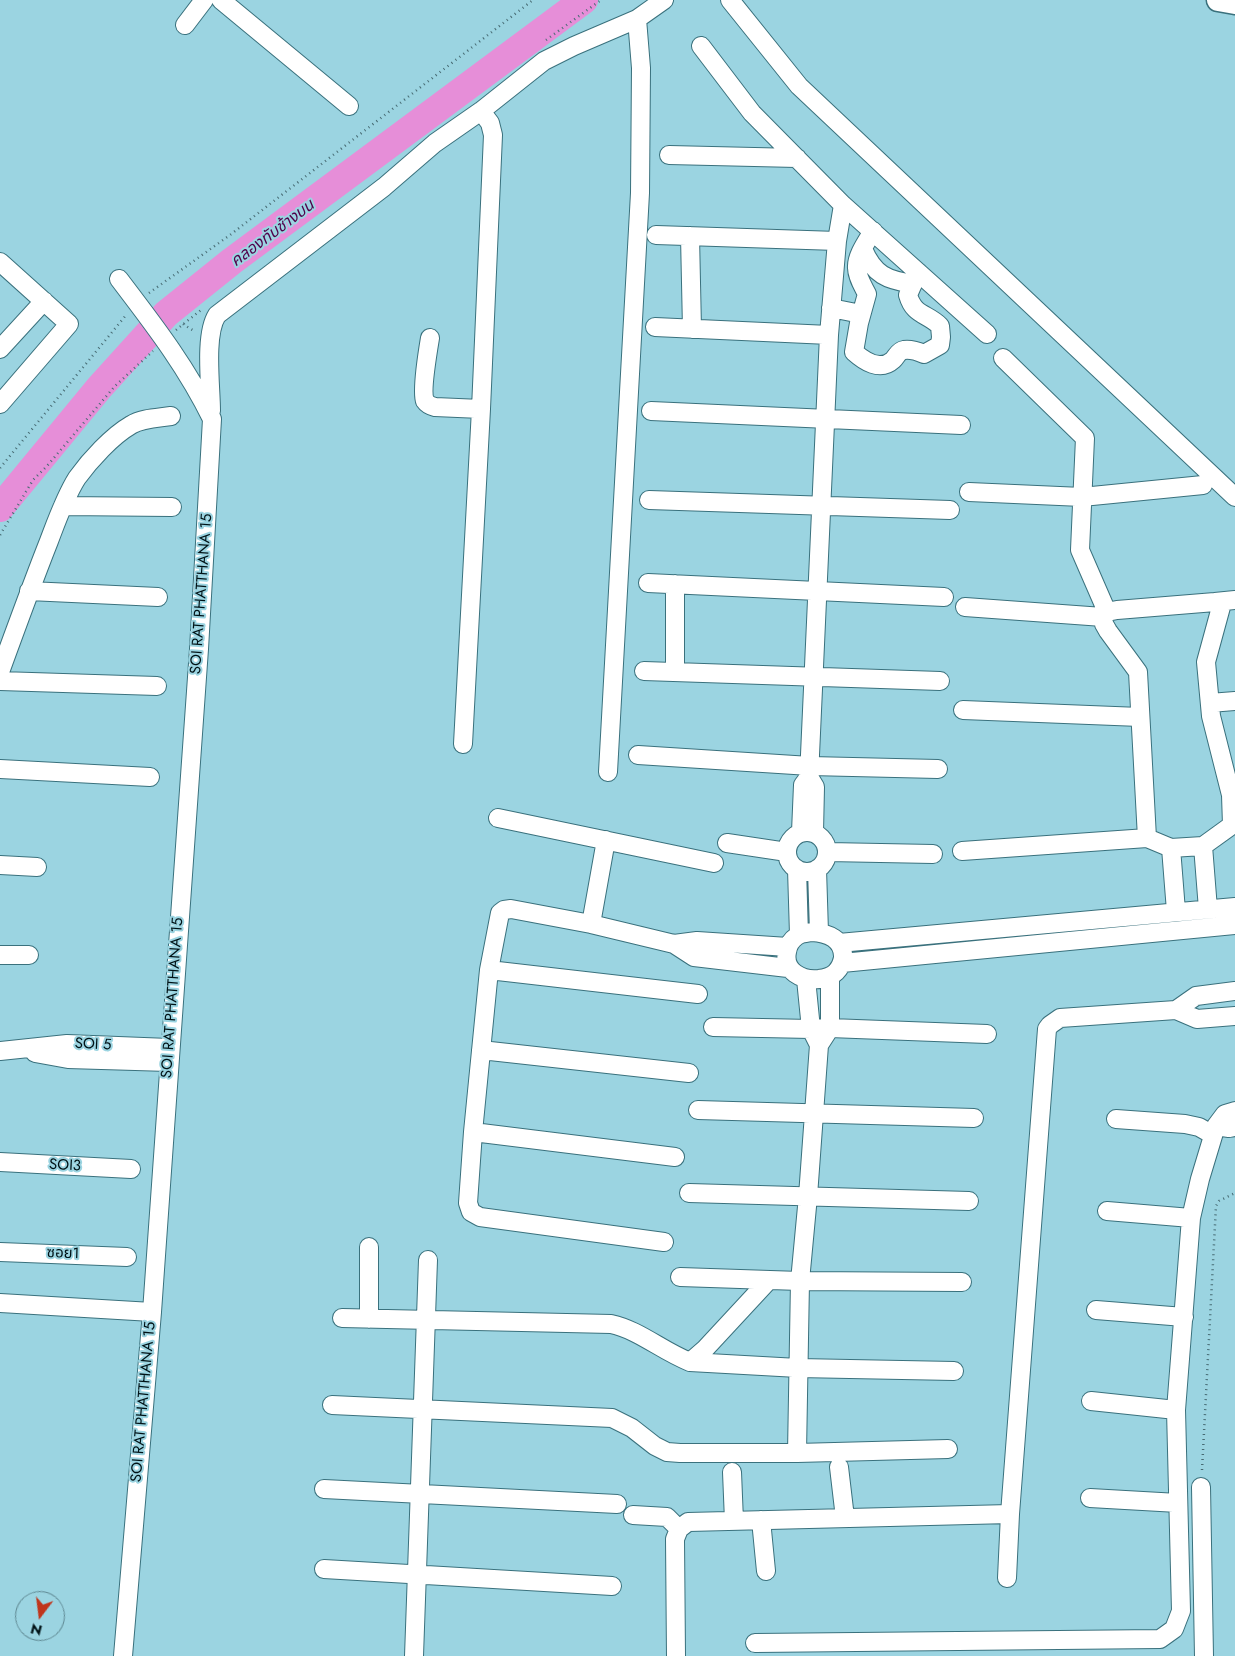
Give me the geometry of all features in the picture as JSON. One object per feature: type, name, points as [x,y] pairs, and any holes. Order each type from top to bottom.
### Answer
[{"type":"street","points":[[184,25],[204,0]]},
{"type":"street","points":[[221,0],[349,106]]},
{"type":"street","points":[[212,419],[210,340],[212,322],[217,315],[384,187],[435,143],[482,111],[544,61],[636,19],[664,0]]},
{"type":"street","points":[[730,0],[799,86],[1235,497]]},
{"type":"street","points":[[608,772],[640,193],[641,68],[636,19]]},
{"type":"street","points":[[701,46],[752,113],[843,205],[873,231],[916,278],[987,334]]},
{"type":"street","points":[[463,744],[493,135],[490,122],[482,111]]},
{"type":"street","points":[[669,155],[797,158]]},
{"type":"street","points":[[808,832],[803,785],[809,772],[829,335],[836,241],[843,205]]},
{"type":"street","points":[[873,231],[863,249],[856,268],[860,282],[867,294],[854,352],[864,360],[877,366],[892,362],[899,352],[914,350],[924,354],[940,345],[940,326],[934,320],[917,312],[911,304],[908,295],[916,278]]},
{"type":"street","points":[[656,235],[836,241]]},
{"type":"street","points":[[690,236],[692,329]]},
{"type":"street","points":[[863,249],[871,264],[880,274],[893,280],[916,278]]},
{"type":"street","points":[[0,262],[69,324],[0,404]]},
{"type":"street","name":"SOI RAT PHATTHANA 15","points":[[119,279],[164,349],[199,393],[212,419],[199,650],[152,1312],[123,1656]]},
{"type":"street","points":[[0,349],[44,301]]},
{"type":"street","points":[[831,308],[861,314]]},
{"type":"street","points":[[655,327],[829,335]]},
{"type":"street","points":[[430,338],[424,391],[425,400],[429,405],[435,407],[481,409]]},
{"type":"street","points":[[1003,358],[1085,438],[1080,550],[1105,615],[1104,624],[1138,672],[1147,838]]},
{"type":"street","points":[[651,411],[961,425]]},
{"type":"street","points":[[0,672],[29,591],[63,506],[76,480],[91,461],[118,434],[132,424],[143,420],[171,416]]},
{"type":"street","points":[[969,492],[1082,497],[1203,485]]},
{"type":"street","points":[[649,500],[950,510]]},
{"type":"street","points":[[63,506],[172,507]]},
{"type":"street","points":[[648,583],[944,597]]},
{"type":"street","points":[[675,584],[675,672]]},
{"type":"street","points":[[29,591],[158,598]]},
{"type":"street","points":[[965,607],[1105,615],[1117,610],[1235,600]]},
{"type":"street","points":[[962,851],[1147,838],[1171,848],[1203,846],[1234,825],[1231,794],[1211,716],[1206,662],[1221,611],[1215,602]]},
{"type":"street","points":[[644,671],[940,681]]},
{"type":"street","points":[[0,681],[156,686]]},
{"type":"street","points":[[1210,703],[1235,701]]},
{"type":"street","points":[[963,710],[1140,717]]},
{"type":"street","points":[[638,755],[809,772],[938,769]]},
{"type":"street","points":[[0,769],[150,777]]},
{"type":"street","points":[[498,818],[714,863]]},
{"type":"street","points":[[808,832],[824,840],[828,852],[826,859],[817,870],[803,872],[792,865],[787,852],[790,840],[808,832]]},
{"type":"street","points":[[591,924],[606,840]]},
{"type":"street","points":[[727,844],[787,852]]},
{"type":"street","points":[[1203,846],[1208,909]]},
{"type":"street","points":[[1171,848],[1181,911],[1187,929]]},
{"type":"street","points":[[828,852],[934,854]]},
{"type":"street","points":[[0,865],[37,867]]},
{"type":"street","points":[[788,968],[786,957],[794,941],[797,869]]},
{"type":"street","points":[[817,870],[819,932]]},
{"type":"street","points":[[839,943],[1235,907]]},
{"type":"street","points":[[664,1242],[480,1217],[471,1212],[468,1203],[489,970],[498,915],[504,910],[511,909],[591,924],[674,944],[694,957],[788,968],[796,975],[806,979],[830,977],[838,971],[842,963],[843,952],[839,943],[834,938],[819,932],[812,932],[794,941],[697,941],[674,944]]},
{"type":"street","points":[[842,963],[1235,925]]},
{"type":"street","points":[[0,955],[28,956]]},
{"type":"street","points":[[489,970],[698,994]]},
{"type":"street","points":[[830,977],[830,1028]]},
{"type":"street","points":[[797,1453],[800,1281],[808,1196],[815,1037],[806,979]]},
{"type":"street","points":[[1176,1010],[1196,996],[1235,992]]},
{"type":"street","points":[[1007,1578],[1010,1514],[1048,1029],[1050,1024],[1060,1018],[1176,1010],[1197,1020],[1235,1016]]},
{"type":"street","points":[[713,1026],[815,1037],[830,1028],[987,1034]]},
{"type":"street","name":"SOI 5","points":[[9,1050],[68,1059],[169,1055]]},
{"type":"street","points":[[481,1050],[689,1073]]},
{"type":"street","points":[[698,1110],[974,1118]]},
{"type":"street","points":[[755,1643],[975,1649],[1160,1639],[1174,1629],[1181,1611],[1176,1410],[1191,1218],[1200,1179],[1215,1130],[1225,1114],[1235,1111]]},
{"type":"street","points":[[1116,1119],[1185,1124],[1215,1130],[1235,1127]]},
{"type":"street","points":[[473,1132],[675,1157]]},
{"type":"street","name":"SOI3","points":[[0,1162],[131,1169]]},
{"type":"street","points":[[689,1193],[969,1201]]},
{"type":"street","points":[[1107,1211],[1191,1218]]},
{"type":"street","points":[[369,1247],[369,1319]]},
{"type":"street","name":"ซอย1","points":[[0,1252],[127,1257]]},
{"type":"street","points":[[414,1656],[428,1260]]},
{"type":"street","points":[[680,1277],[800,1281],[962,1282]]},
{"type":"street","points":[[690,1362],[705,1349],[769,1280]]},
{"type":"street","points":[[0,1303],[152,1312]]},
{"type":"street","points":[[1096,1310],[1184,1317]]},
{"type":"street","points":[[342,1318],[611,1324],[625,1327],[673,1355],[690,1362],[798,1368],[954,1371]]},
{"type":"street","points":[[1091,1401],[1176,1410]]},
{"type":"street","points":[[332,1405],[612,1418],[632,1428],[655,1446],[667,1452],[680,1453],[797,1453],[948,1449]]},
{"type":"street","points":[[839,1467],[845,1518]]},
{"type":"street","points":[[732,1472],[734,1521]]},
{"type":"street","points":[[1201,1487],[1204,1656]]},
{"type":"street","points":[[324,1489],[617,1504]]},
{"type":"street","points":[[1090,1498],[1178,1504]]},
{"type":"street","points":[[676,1656],[676,1539],[678,1529],[688,1522],[1010,1514]]},
{"type":"street","points":[[632,1515],[667,1517],[678,1529]]},
{"type":"street","points":[[761,1520],[766,1571]]},
{"type":"street","points":[[324,1569],[612,1586]]},
{"type":"path","points":[[147,294],[230,235],[534,0]]},
{"type":"path","points":[[0,468],[128,313]]},
{"type":"path","points":[[176,330],[183,324]]},
{"type":"path","points":[[0,535],[33,480],[115,386],[164,349]]},
{"type":"path","points":[[1201,1487],[1216,1206],[1219,1201],[1235,1193]]},
{"type":"waterway","name":"คลองทับช้างบน","points":[[0,508],[99,388],[166,314],[232,261],[584,0]]}]
